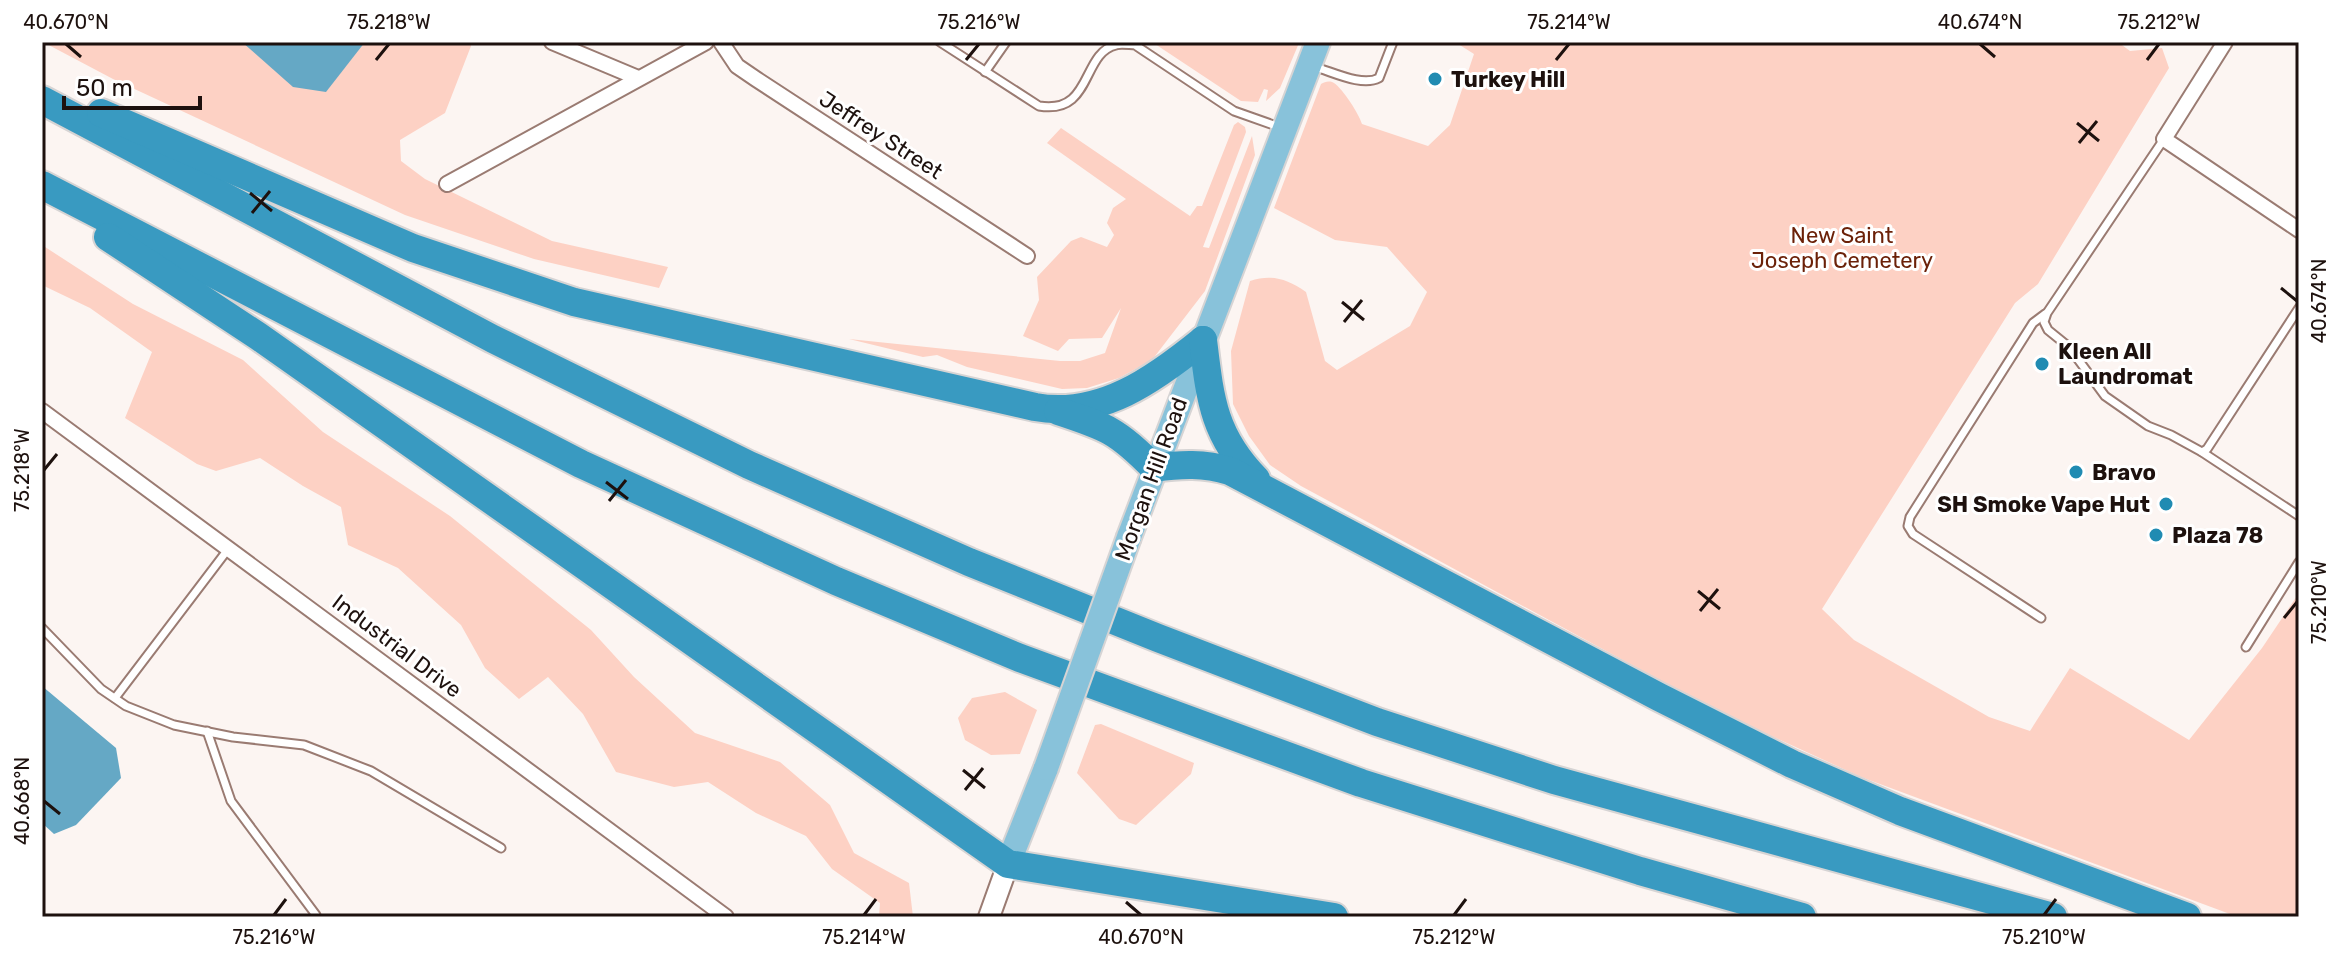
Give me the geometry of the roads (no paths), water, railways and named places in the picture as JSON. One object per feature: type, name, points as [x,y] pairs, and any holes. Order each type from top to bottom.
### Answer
[{"type":"highway","points":[[42,87],[413,248],[574,302],[1058,411],[1117,433],[1129,441],[1154,468],[1187,463],[1211,465],[1230,471],[1792,764],[1900,811],[2187,917]]},
{"type":"highway","points":[[42,100],[493,339],[749,465],[969,562],[1377,722],[1539,775],[2053,917]]},
{"type":"highway","points":[[42,185],[581,464],[836,581],[1006,652],[1361,783],[1802,917]]},
{"type":"highway","points":[[42,193],[271,345],[1008,864],[1334,917]]},
{"type":"highway","points":[[1058,411],[1108,399],[1140,386],[1165,371],[1203,340]]},
{"type":"highway","points":[[1203,340],[1210,395],[1221,433],[1254,477],[1272,493]]},
{"type":"main road","name":"Morgan Hill Road","points":[[989,917],[1154,468],[1318,42]]},
{"type":"street","points":[[552,42],[638,78]]},
{"type":"street","points":[[447,184],[706,42]]},
{"type":"street","name":"Jeffrey Street","points":[[721,42],[737,66],[1027,256]]},
{"type":"street","points":[[2225,42],[2164,139],[2299,230]]},
{"type":"street","name":"Industrial Drive","points":[[42,411],[726,917]]},
{"type":"lane","points":[[940,42],[1039,106],[1061,108],[1070,102],[1105,51],[1116,45],[1135,45],[1234,111],[1285,129]]},
{"type":"lane","points":[[985,72],[1006,42]]},
{"type":"lane","points":[[1309,65],[1374,81],[1379,78],[1393,42]]},
{"type":"lane","points":[[2164,139],[2047,313],[2044,319],[2046,328],[2069,347],[2105,396],[2148,426],[2202,452],[2299,516]]},
{"type":"lane","points":[[2202,452],[2207,449],[2299,308]]},
{"type":"lane","points":[[2041,618],[1913,534],[1908,526],[1910,517],[2033,323],[2047,313]]},
{"type":"lane","points":[[115,698],[229,548]]},
{"type":"lane","points":[[2246,647],[2299,562]]},
{"type":"lane","points":[[42,628],[101,689],[126,706],[174,725],[304,745],[371,771],[501,848]]},
{"type":"lane","points":[[207,731],[231,801],[316,915]]},
{"type":"water","points":[[242,42],[365,42],[326,92],[293,87]]},
{"type":"water","points":[[42,686],[116,748],[121,778],[76,825],[54,834],[42,823]]},
{"type":"place","name":"Turkey Hill","points":[[1435,79]]},
{"type":"place","name":"Kleen All Laundromat","points":[[2042,364]]},
{"type":"place","name":"Bravo","points":[[2076,472]]},
{"type":"place","name":"SH Smoke Vape Hut","points":[[2166,504]]},
{"type":"place","name":"Plaza 78","points":[[2156,535]]},
{"type":"park label","name":"New Saint Joseph Cemetery","points":[[1842,248]]}]
